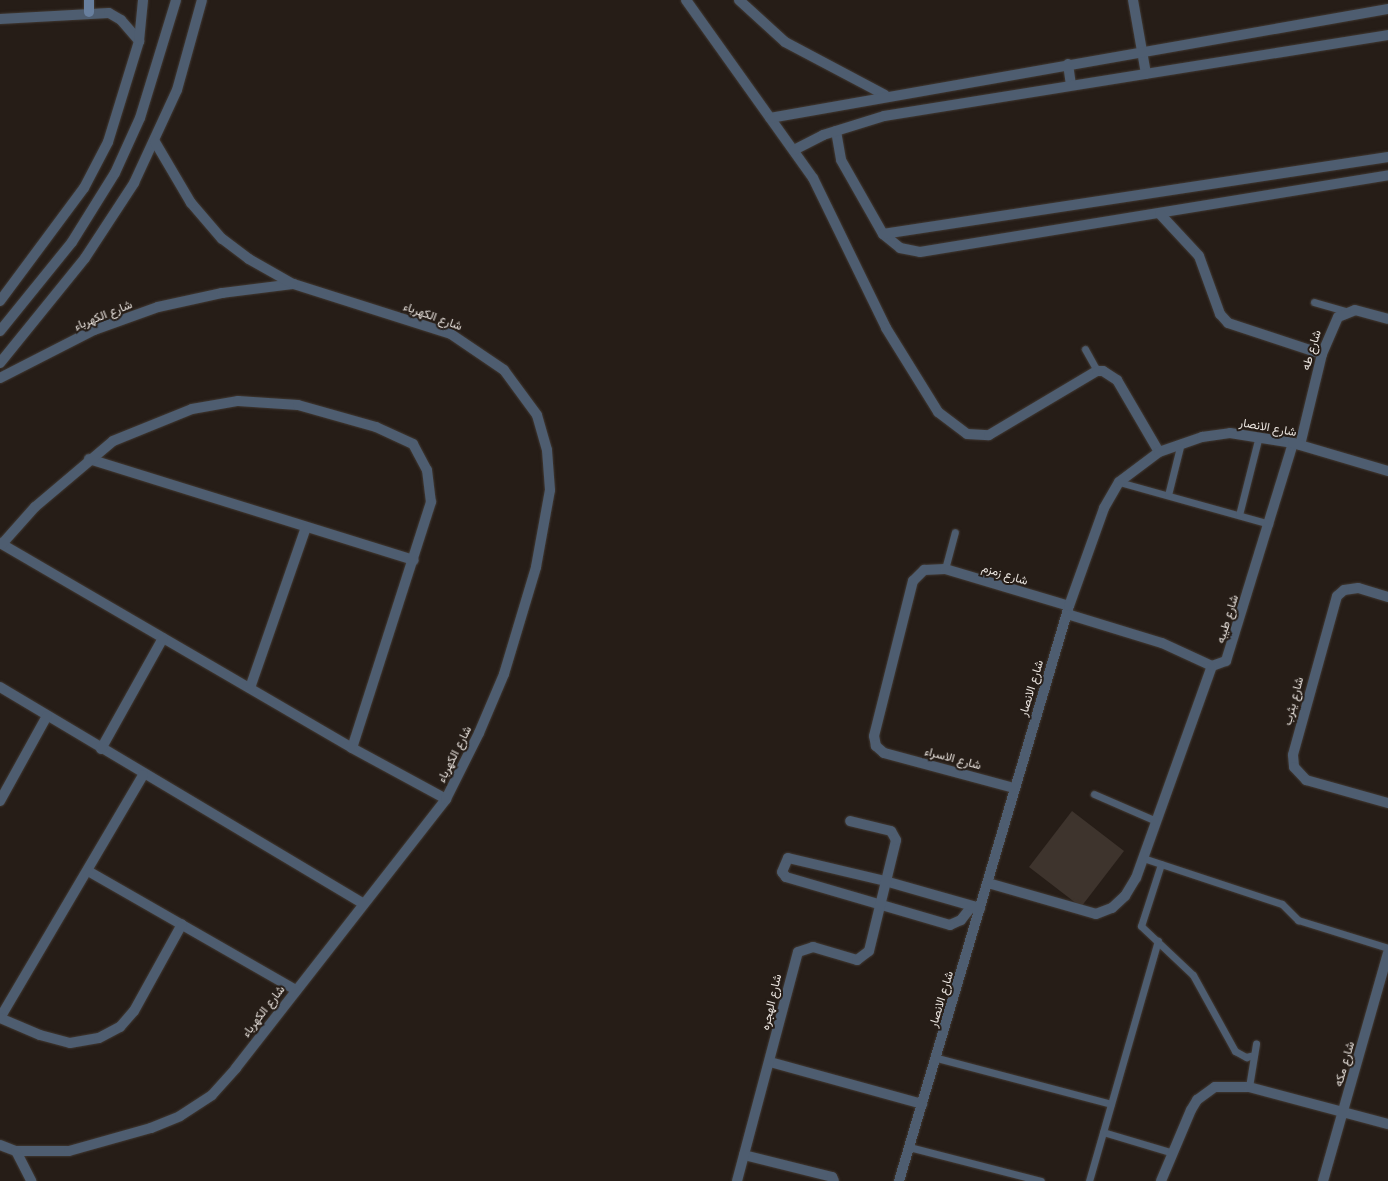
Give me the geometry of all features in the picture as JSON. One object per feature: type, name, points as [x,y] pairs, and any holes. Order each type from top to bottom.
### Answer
[{"type":"main road","points":[[89,0],[90,12]]},
{"type":"street","points":[[0,301],[84,188],[108,142],[139,41],[144,0]]},
{"type":"street","points":[[0,331],[72,242],[115,174],[140,118],[176,0]]},
{"type":"street","points":[[0,363],[85,258],[155,142],[177,90],[202,0]]},
{"type":"street","points":[[686,0],[814,178],[902,358],[938,412],[954,426],[967,434],[989,435],[1097,370],[1117,380],[1159,452]]},
{"type":"street","points":[[740,0],[785,42],[885,95]]},
{"type":"street","points":[[1133,0],[1146,74]]},
{"type":"street","points":[[770,118],[885,95],[1142,53],[1388,10]]},
{"type":"street","points":[[0,19],[90,12],[108,13],[121,20],[139,41]]},
{"type":"street","points":[[794,150],[836,131],[884,116],[1388,35]]},
{"type":"street","points":[[1068,64],[1071,85]]},
{"type":"street","points":[[836,131],[841,160],[883,234],[900,248],[920,252],[1160,214],[1388,175]]},
{"type":"street","name":"شارع الكهرباء","points":[[0,1145],[16,1151],[69,1151],[114,1140],[180,1116],[212,1095],[296,990],[362,903],[401,860],[446,799],[480,733],[504,674],[536,567],[550,490],[546,450],[537,415],[504,370],[451,334],[293,284],[222,239],[190,203],[155,142]]},
{"type":"street","points":[[883,234],[1388,157]]},
{"type":"street","points":[[1160,214],[1199,256],[1220,314],[1228,323],[1322,354]]},
{"type":"street","name":"شارع الكهرباء","points":[[0,378],[94,330],[158,307],[222,293],[293,284]]},
{"type":"street","points":[[1346,311],[1355,310],[1388,320]]},
{"type":"street","name":"شارع طه","points":[[1296,444],[1322,354],[1332,326],[1346,311]]},
{"type":"street","points":[[352,748],[414,560],[431,502],[428,470],[413,444],[376,427],[298,405],[238,401],[192,408],[150,424],[114,441],[89,459],[35,507],[1,544],[352,748],[446,799]]},
{"type":"street","name":"شارع الانصار","points":[[899,1181],[937,1058],[976,907],[988,883],[1014,788],[1068,610],[1104,508],[1119,482],[1159,452],[1181,443],[1230,434],[1259,436],[1296,444],[1388,471]]},
{"type":"street","name":"شارع طيبه","points":[[1212,666],[1220,665],[1230,656],[1296,444]]},
{"type":"street","points":[[89,459],[414,560]]},
{"type":"street","points":[[250,688],[306,526]]},
{"type":"street","name":"شارع زمزم","points":[[884,753],[876,746],[874,736],[913,581],[924,570],[934,568],[945,569],[1068,610]]},
{"type":"street","name":"شارع يثرب","points":[[1388,597],[1358,588],[1344,590],[1337,596],[1293,755],[1294,767],[1306,780],[1388,803]]},
{"type":"street","points":[[988,883],[1096,914],[1112,908],[1125,896],[1143,858],[1212,666],[1162,643],[1068,610]]},
{"type":"street","points":[[101,749],[163,638]]},
{"type":"street","points":[[0,687],[143,775],[362,903]]},
{"type":"street","points":[[0,801],[47,716]]},
{"type":"street","name":"شارع الاسراء","points":[[884,753],[1014,788]]},
{"type":"street","points":[[143,775],[88,871],[0,1018],[40,1035],[70,1043],[99,1038],[120,1027],[134,1011],[182,924]]},
{"type":"street","points":[[850,821],[891,831],[896,840],[885,881],[882,905]]},
{"type":"street","points":[[788,858],[885,881],[976,907],[962,920],[950,925],[786,877],[782,872],[788,858]]},
{"type":"street","points":[[88,871],[296,990]]},
{"type":"street","name":"شارع الهجره","points":[[737,1181],[770,1062],[798,952],[813,947],[857,960],[864,958],[869,951],[882,905]]},
{"type":"street","name":"شارع مكه","points":[[1323,1181],[1387,960]]},
{"type":"street","points":[[770,1062],[922,1104]]},
{"type":"street","points":[[1162,1181],[1197,1100],[1215,1087],[1249,1087],[1388,1124]]},
{"type":"street","points":[[16,1151],[31,1181]]},
{"type":"street","points":[[744,1155],[832,1177],[834,1181]]},
{"type":"lane","points":[[1314,302],[1346,311]]},
{"type":"lane","points":[[1085,349],[1097,370]]},
{"type":"lane","points":[[1239,515],[1259,436]]},
{"type":"lane","points":[[1168,495],[1181,443]]},
{"type":"lane","points":[[1119,482],[1270,524]]},
{"type":"lane","points":[[945,569],[955,532]]},
{"type":"lane","points":[[1094,794],[1156,821]]},
{"type":"lane","points":[[1143,858],[1282,904],[1298,920],[1388,948]]},
{"type":"lane","points":[[1161,864],[1141,920],[1143,929],[1193,974],[1235,1051],[1246,1056],[1254,1055]]},
{"type":"lane","points":[[1089,1181],[1158,941]]},
{"type":"lane","points":[[1249,1087],[1256,1044]]},
{"type":"lane","points":[[937,1058],[1111,1104]]},
{"type":"lane","points":[[1103,1132],[1173,1153]]},
{"type":"lane","points":[[909,1147],[1041,1181]]},
{"type":"building","points":[[1072,811],[1124,851],[1081,907],[1029,867]]}]
